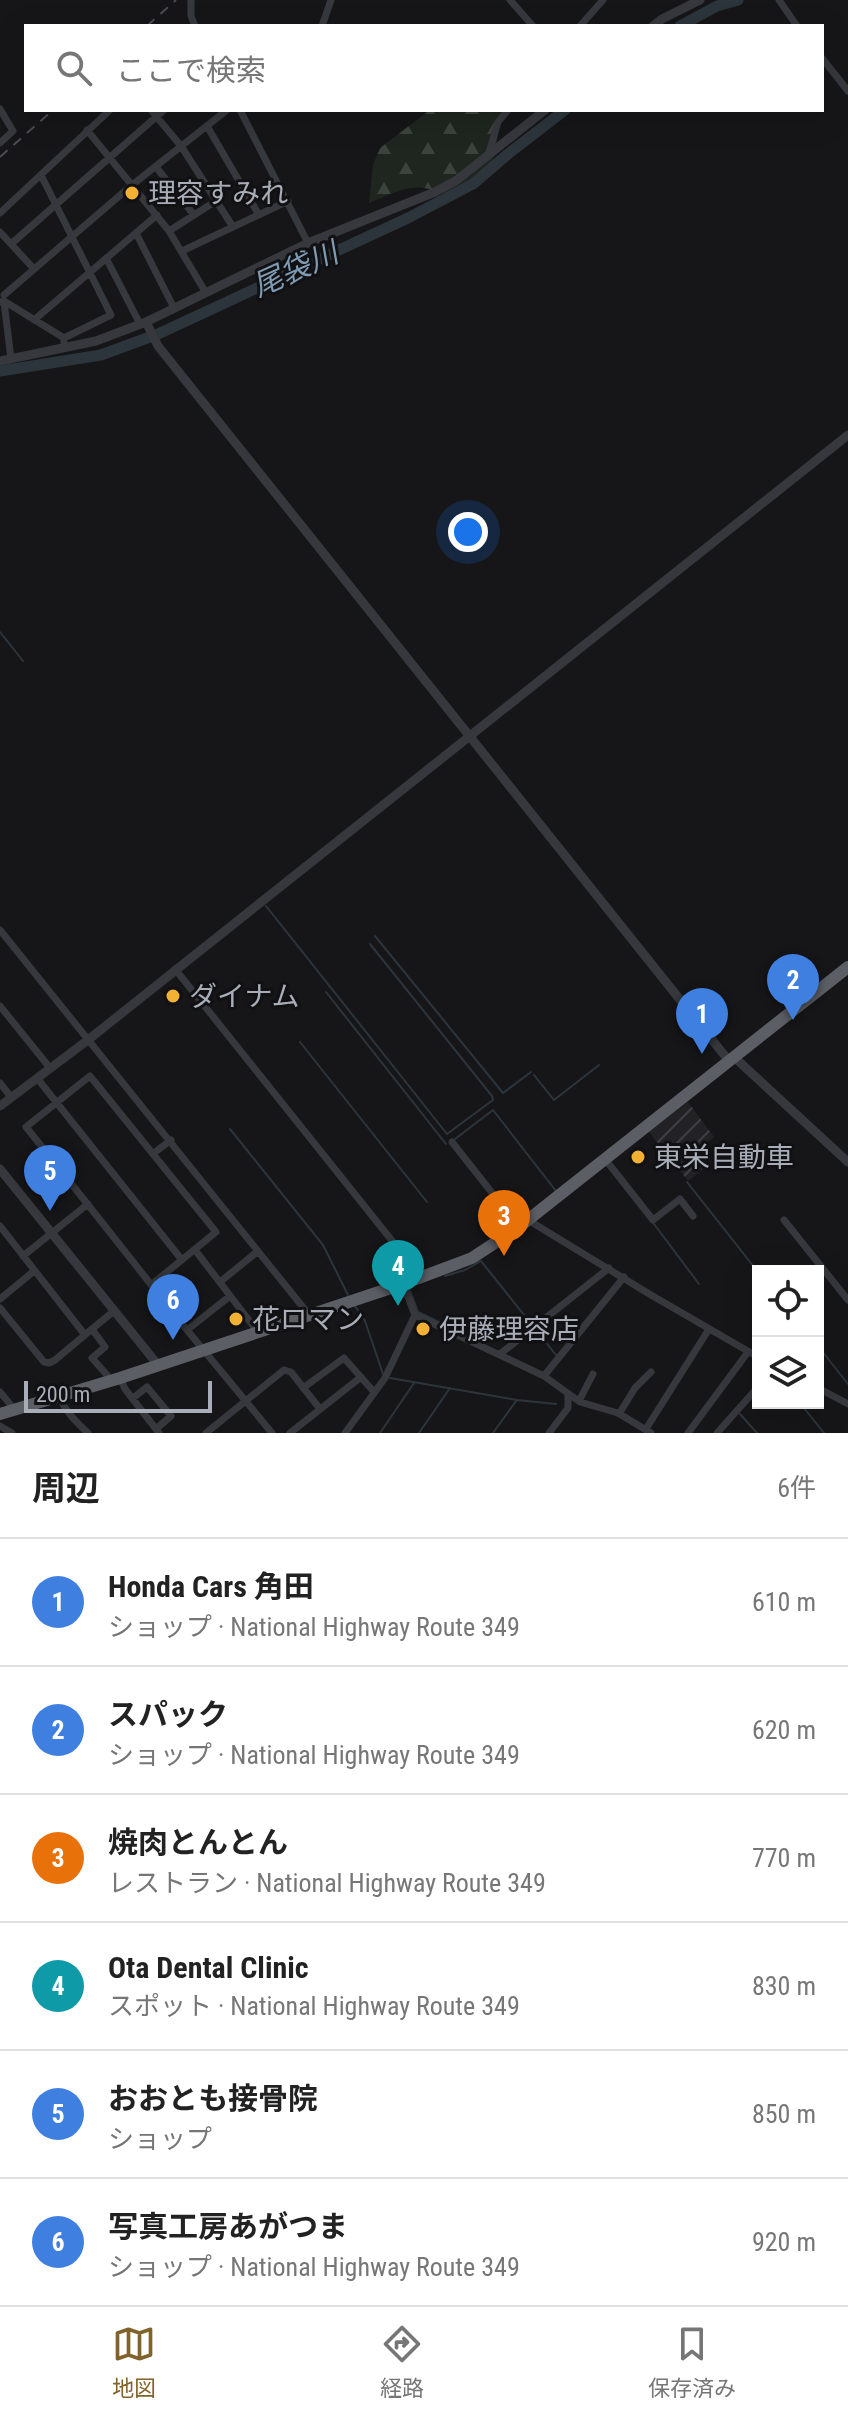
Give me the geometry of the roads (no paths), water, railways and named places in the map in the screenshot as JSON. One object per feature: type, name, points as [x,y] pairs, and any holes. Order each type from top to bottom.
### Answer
[{"type":"highway","points":[[0,1414],[310,1316],[482,1253],[848,967]]},
{"type":"street","points":[[191,0],[194,24]]},
{"type":"street","points":[[323,24],[331,0]]},
{"type":"street","points":[[510,0],[531,24]]},
{"type":"street","points":[[582,24],[603,0]]},
{"type":"street","points":[[656,24],[700,0]]},
{"type":"street","points":[[779,0],[796,24]]},
{"type":"street","points":[[824,61],[848,91]]},
{"type":"street","points":[[0,109],[13,131],[0,143]]},
{"type":"street","points":[[0,213],[108,112]]},
{"type":"street","points":[[2,298],[132,185],[224,112]]},
{"type":"street","points":[[242,112],[308,243]]},
{"type":"street","points":[[487,158],[498,122],[506,112]]},
{"type":"street","points":[[0,361],[64,344],[96,341],[145,324],[308,243],[435,192],[487,158],[543,112]]},
{"type":"street","points":[[0,248],[56,204],[154,113],[181,146],[233,227]]},
{"type":"street","points":[[207,126],[259,215]]},
{"type":"street","points":[[87,130],[169,231],[206,293]]},
{"type":"street","points":[[156,167],[194,215]]},
{"type":"street","points":[[41,175],[111,315],[64,344]]},
{"type":"street","points":[[169,231],[216,201]]},
{"type":"street","points":[[182,251],[288,201]]},
{"type":"street","points":[[34,320],[157,215]]},
{"type":"street","points":[[0,232],[34,269]]},
{"type":"street","points":[[136,233],[174,308]]},
{"type":"street","points":[[106,258],[156,342],[468,736],[731,1059],[848,1162]]},
{"type":"street","points":[[2,298],[64,344]]},
{"type":"street","points":[[2,298],[11,359]]},
{"type":"street","points":[[0,1106],[88,1040],[848,435]]},
{"type":"street","points":[[1,934],[171,1140],[310,1316]]},
{"type":"street","points":[[175,969],[421,1277]]},
{"type":"street","points":[[0,1006],[50,1068]]},
{"type":"street","points":[[151,1285],[216,1232],[90,1076],[26,1127],[199,1346],[272,1433]]},
{"type":"street","points":[[37,1078],[182,1260]]},
{"type":"street","points":[[0,1083],[11,1097]]},
{"type":"street","points":[[154,1153],[171,1140]]},
{"type":"street","points":[[452,1142],[524,1223],[609,1268],[752,1354]]},
{"type":"street","points":[[605,1159],[653,1220],[680,1199],[693,1216]]},
{"type":"street","points":[[0,1169],[158,1365]]},
{"type":"street","points":[[23,1256],[88,1204]]},
{"type":"street","points":[[784,1220],[848,1300]]},
{"type":"street","points":[[0,1226],[34,1271],[105,1347],[92,1358],[107,1375],[133,1398],[158,1431],[171,1416],[147,1387],[133,1398]]},
{"type":"street","points":[[195,1250],[258,1332]]},
{"type":"street","points":[[220,1282],[258,1251]]},
{"type":"street","points":[[500,1354],[609,1268]]},
{"type":"street","points":[[0,1299],[34,1271]]},
{"type":"street","points":[[544,1376],[624,1277]]},
{"type":"street","points":[[403,1284],[415,1315],[544,1376],[579,1401],[619,1414],[648,1431],[709,1329]]},
{"type":"street","points":[[187,1330],[230,1296]]},
{"type":"street","points":[[1,1313],[44,1362],[49,1363],[114,1311]]},
{"type":"street","points":[[345,1433],[385,1378],[415,1315]]},
{"type":"street","points":[[688,1433],[748,1352]]},
{"type":"street","points":[[303,1388],[344,1358],[374,1392]]},
{"type":"street","points":[[206,1433],[284,1370],[291,1372],[320,1409]]},
{"type":"street","points":[[619,1414],[635,1388],[651,1372]]},
{"type":"street","points":[[579,1401],[593,1374]]},
{"type":"street","points":[[290,1433],[361,1377]]},
{"type":"street","points":[[824,1391],[848,1404]]},
{"type":"street","points":[[0,1392],[14,1409]]},
{"type":"street","points":[[717,1433],[752,1394]]},
{"type":"street","points":[[549,1433],[568,1408],[568,1395]]},
{"type":"street","points":[[59,1396],[63,1406],[88,1433]]},
{"type":"street","points":[[0,1426],[12,1433]]},
{"type":"waterway","name":"尾袋川","points":[[684,24],[717,6],[738,0]]},
{"type":"waterway","name":"尾袋川","points":[[0,371],[101,355],[158,334],[408,218],[473,184],[562,112]]},
{"type":"waterway","points":[[0,632],[23,661]]},
{"type":"waterway","points":[[266,906],[447,1134],[493,1100],[492,1096],[370,944]]},
{"type":"waterway","points":[[375,936],[503,1093],[531,1072]]},
{"type":"waterway","points":[[326,992],[446,1144]]},
{"type":"waterway","points":[[300,1042],[427,1202]]},
{"type":"waterway","points":[[534,1075],[554,1100],[599,1065]]},
{"type":"waterway","points":[[455,1139],[493,1110],[556,1191]]},
{"type":"waterway","points":[[230,1129],[323,1245],[348,1295]]},
{"type":"waterway","points":[[687,1182],[752,1265]]},
{"type":"waterway","points":[[654,1224],[699,1284]]},
{"type":"waterway","points":[[445,1276],[481,1261],[556,1355]]},
{"type":"waterway","points":[[409,1288],[418,1312],[476,1340]]},
{"type":"waterway","points":[[355,1306],[365,1321],[383,1374]]},
{"type":"waterway","points":[[824,1354],[848,1384]]},
{"type":"waterway","points":[[390,1378],[556,1404]]},
{"type":"waterway","points":[[380,1433],[414,1383]]},
{"type":"waterway","points":[[419,1433],[450,1388]]},
{"type":"waterway","points":[[493,1433],[516,1401]]},
{"type":"waterway","points":[[805,1409],[824,1433]]},
{"type":"waterway","points":[[740,1414],[757,1433]]},
{"type":"railway","points":[[149,24],[176,0]]},
{"type":"railway","points":[[0,157],[51,112]]},
{"type":"place","name":"理容すみれ","points":[[132,193]]},
{"type":"place","name":"ダイナム","points":[[173,996]]},
{"type":"place","name":"スパック","points":[[793,1020]]},
{"type":"place","name":"Honda Cars 角田","points":[[702,1054]]},
{"type":"place","name":"東栄自動車","points":[[638,1157]]},
{"type":"place","name":"おおとも接骨院","points":[[50,1211]]},
{"type":"place","name":"焼肉とんとん","points":[[504,1256]]},
{"type":"place","name":"Ota Dental Clinic","points":[[398,1306]]},
{"type":"place","name":"花ロマン","points":[[236,1319]]},
{"type":"place","name":"伊藤理容店","points":[[423,1329]]},
{"type":"place","name":"写真工房あがつま","points":[[173,1340]]}]
